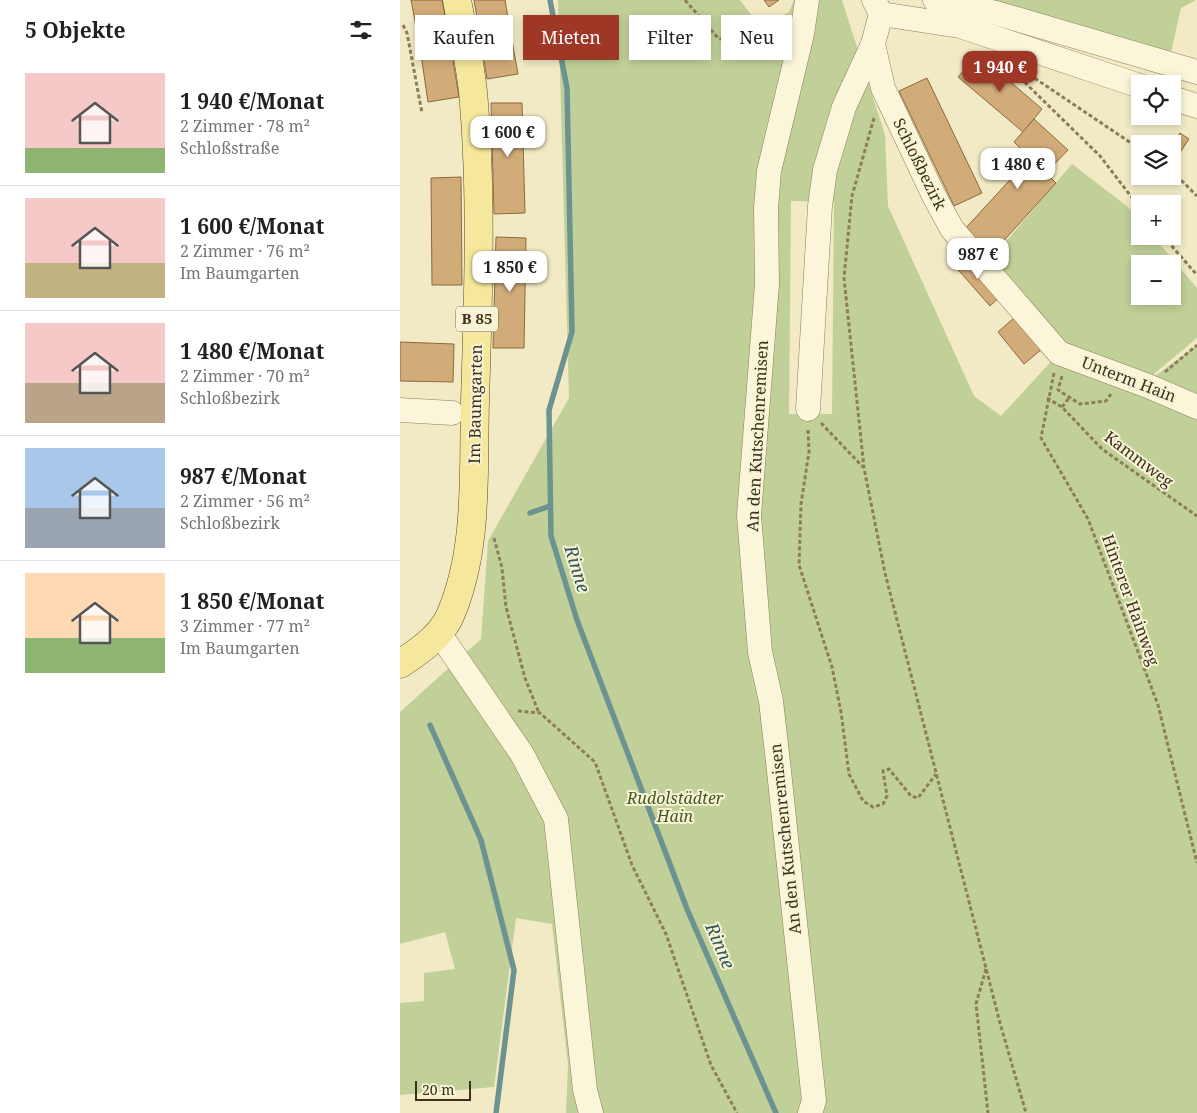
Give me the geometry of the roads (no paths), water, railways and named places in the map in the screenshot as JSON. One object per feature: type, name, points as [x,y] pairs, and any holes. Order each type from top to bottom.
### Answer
[{"type":"main road","name":"Im Baumgarten","points":[[400,664],[439,633],[448,620],[466,568],[473,505],[478,296],[476,152],[474,104],[457,0]]},
{"type":"street","name":"An den Kutschenremisen","points":[[807,0],[802,34],[769,171],[766,208],[766,284],[749,515],[760,652],[770,701],[777,753],[814,1101],[810,1113]]},
{"type":"street","points":[[935,0],[996,13],[1197,72]]},
{"type":"street","points":[[878,7],[960,26],[1131,83]]},
{"type":"street","name":"Schloßbezirk","points":[[878,7],[873,44],[883,88],[934,196],[952,228],[1060,353]]},
{"type":"street","points":[[808,409],[820,206],[825,170],[844,107],[873,44]]},
{"type":"street","points":[[1181,101],[1197,106]]},
{"type":"street","name":"Unterm Hain","points":[[1060,353],[1148,386],[1197,407]]},
{"type":"street","points":[[400,410],[452,413]]},
{"type":"street","points":[[439,633],[522,754],[556,818],[585,1090],[591,1113]]},
{"type":"waterway","name":"Rinne","points":[[550,0],[567,88],[572,332],[549,410],[551,536],[577,620],[687,909],[776,1113]]},
{"type":"waterway","points":[[530,513],[550,506]]},
{"type":"waterway","name":"Rinne","points":[[430,725],[481,840],[514,970],[496,1113]]},
{"type":"park label","name":"Rudolstädter Hain","points":[[675,807]]}]
